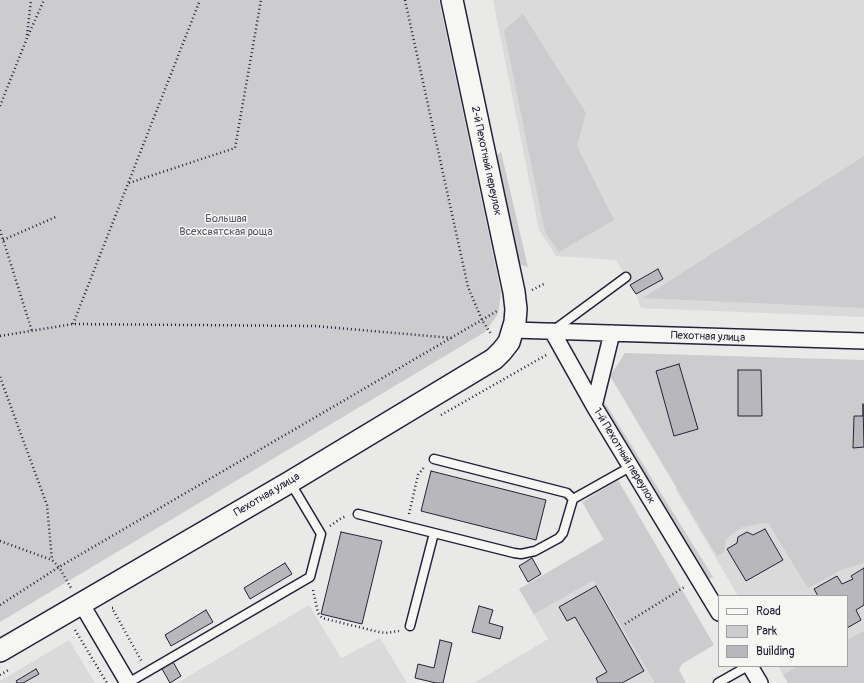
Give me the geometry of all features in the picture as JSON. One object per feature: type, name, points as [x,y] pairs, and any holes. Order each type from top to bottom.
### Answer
[{"type":"street","name":"2-й Пехотный переулок","points":[[452,0],[514,292],[516,309],[514,326]]},
{"type":"street","points":[[514,326],[552,331]]},
{"type":"street","name":"Пехотная улица","points":[[0,651],[290,482],[494,359],[509,342],[514,326]]},
{"type":"street","name":"Пехотная улица","points":[[552,331],[864,341]]},
{"type":"street","name":"1-й Пехотный переулок","points":[[552,331],[630,467],[718,611]]},
{"type":"street","points":[[594,406],[612,333]]},
{"type":"street","points":[[81,604],[128,683]]},
{"type":"street","points":[[750,667],[760,683]]},
{"type":"lane","points":[[552,331],[626,277]]},
{"type":"lane","points":[[434,459],[562,491],[570,495],[573,499]]},
{"type":"lane","points":[[358,514],[514,553],[528,553],[554,541],[563,533],[573,499],[630,467]]},
{"type":"lane","points":[[128,683],[310,577],[321,534],[290,482]]},
{"type":"lane","points":[[410,626],[434,533]]},
{"type":"lane","points":[[718,683],[747,667]]},
{"type":"path","points":[[27,38],[31,0]]},
{"type":"path","points":[[0,106],[44,0]]},
{"type":"path","points":[[73,324],[200,0]]},
{"type":"path","points":[[129,183],[235,148],[261,0]]},
{"type":"path","points":[[0,605],[58,567],[482,320],[468,287],[406,0]]},
{"type":"path","points":[[3,240],[58,216]]},
{"type":"path","points":[[0,230],[32,331]]},
{"type":"path","points":[[0,336],[73,324],[315,326],[453,338]]},
{"type":"path","points":[[0,377],[47,505],[52,560]]},
{"type":"path","points":[[406,526],[418,475],[423,467],[434,459]]},
{"type":"path","points":[[321,534],[340,519],[358,514]]},
{"type":"path","points":[[0,541],[52,560],[81,604]]},
{"type":"path","points":[[310,577],[318,613],[322,618],[386,633],[400,631],[410,626]]},
{"type":"path","points":[[625,624],[688,585]]},
{"type":"path","points":[[75,630],[107,683]]},
{"type":"shaded area","points":[[493,0],[864,0],[864,317],[641,308],[636,294],[616,260],[556,256],[539,230]]},
{"type":"shaded area","points":[[675,488],[864,505],[864,683],[788,683],[779,667],[848,667],[848,595],[737,595]]},
{"type":"shaded area","points":[[640,518],[714,645],[649,683],[474,683],[548,639],[519,589]]},
{"type":"shaded area","points":[[309,605],[341,658],[380,638],[407,683],[177,683]]},
{"type":"shaded area","points":[[69,640],[95,683],[0,683],[0,681]]},
{"type":"green space","name":"Большая Всехсвятская роща","points":[[0,0],[439,0],[501,292],[498,314],[485,332],[0,622]]},
{"type":"green space","points":[[523,14],[586,113],[577,146],[614,220],[559,252],[545,232],[504,30]]},
{"type":"green space","points":[[501,152],[528,267],[521,265],[517,260],[495,157]]},
{"type":"green space","points":[[864,156],[864,308],[643,298]]},
{"type":"green space","points":[[625,353],[864,360],[864,563],[841,570],[808,588],[768,523],[742,527],[726,539],[724,552],[717,556],[610,376]]},
{"type":"green space","points":[[604,401],[713,577],[707,580],[602,407]]},
{"type":"green space","points":[[618,480],[714,645],[682,664],[679,670],[686,683],[651,683],[654,681],[594,580],[534,614],[519,589],[604,540],[582,502]]},
{"type":"green space","points":[[864,631],[864,683],[788,683],[783,675],[796,667],[848,667],[848,639]]},
{"type":"building","points":[[658,269],[663,279],[636,294],[630,285]]},
{"type":"building","points":[[679,364],[698,429],[674,436],[656,371]]},
{"type":"building","points":[[738,370],[761,370],[762,416],[738,416]]},
{"type":"building","points":[[863,404],[864,447],[853,448],[854,416],[863,416]]},
{"type":"building","points":[[431,471],[546,500],[536,540],[421,511]]},
{"type":"building","points":[[765,529],[783,560],[746,581],[727,549],[737,543],[738,537],[747,532],[753,535]]},
{"type":"building","points":[[341,532],[382,541],[362,624],[321,614]]},
{"type":"building","points":[[532,558],[541,574],[528,582],[519,566]]},
{"type":"building","points":[[285,563],[292,574],[250,599],[244,588]]},
{"type":"building","points":[[864,568],[864,605],[856,610],[861,620],[848,627],[848,595],[817,595],[814,589],[837,576],[842,584],[853,579],[851,576]]},
{"type":"building","points":[[596,586],[644,671],[622,683],[598,683],[596,678],[607,672],[575,617],[567,621],[559,607]]},
{"type":"building","points":[[479,606],[493,610],[489,623],[503,627],[500,639],[472,632]]},
{"type":"building","points":[[206,610],[213,622],[171,646],[165,635]]},
{"type":"building","points":[[440,640],[452,643],[443,683],[436,683],[415,678],[418,664],[434,668]]},
{"type":"building","points":[[172,660],[181,676],[170,683],[161,667]]},
{"type":"building","points":[[36,669],[39,674],[23,683],[17,683],[16,681]]}]
